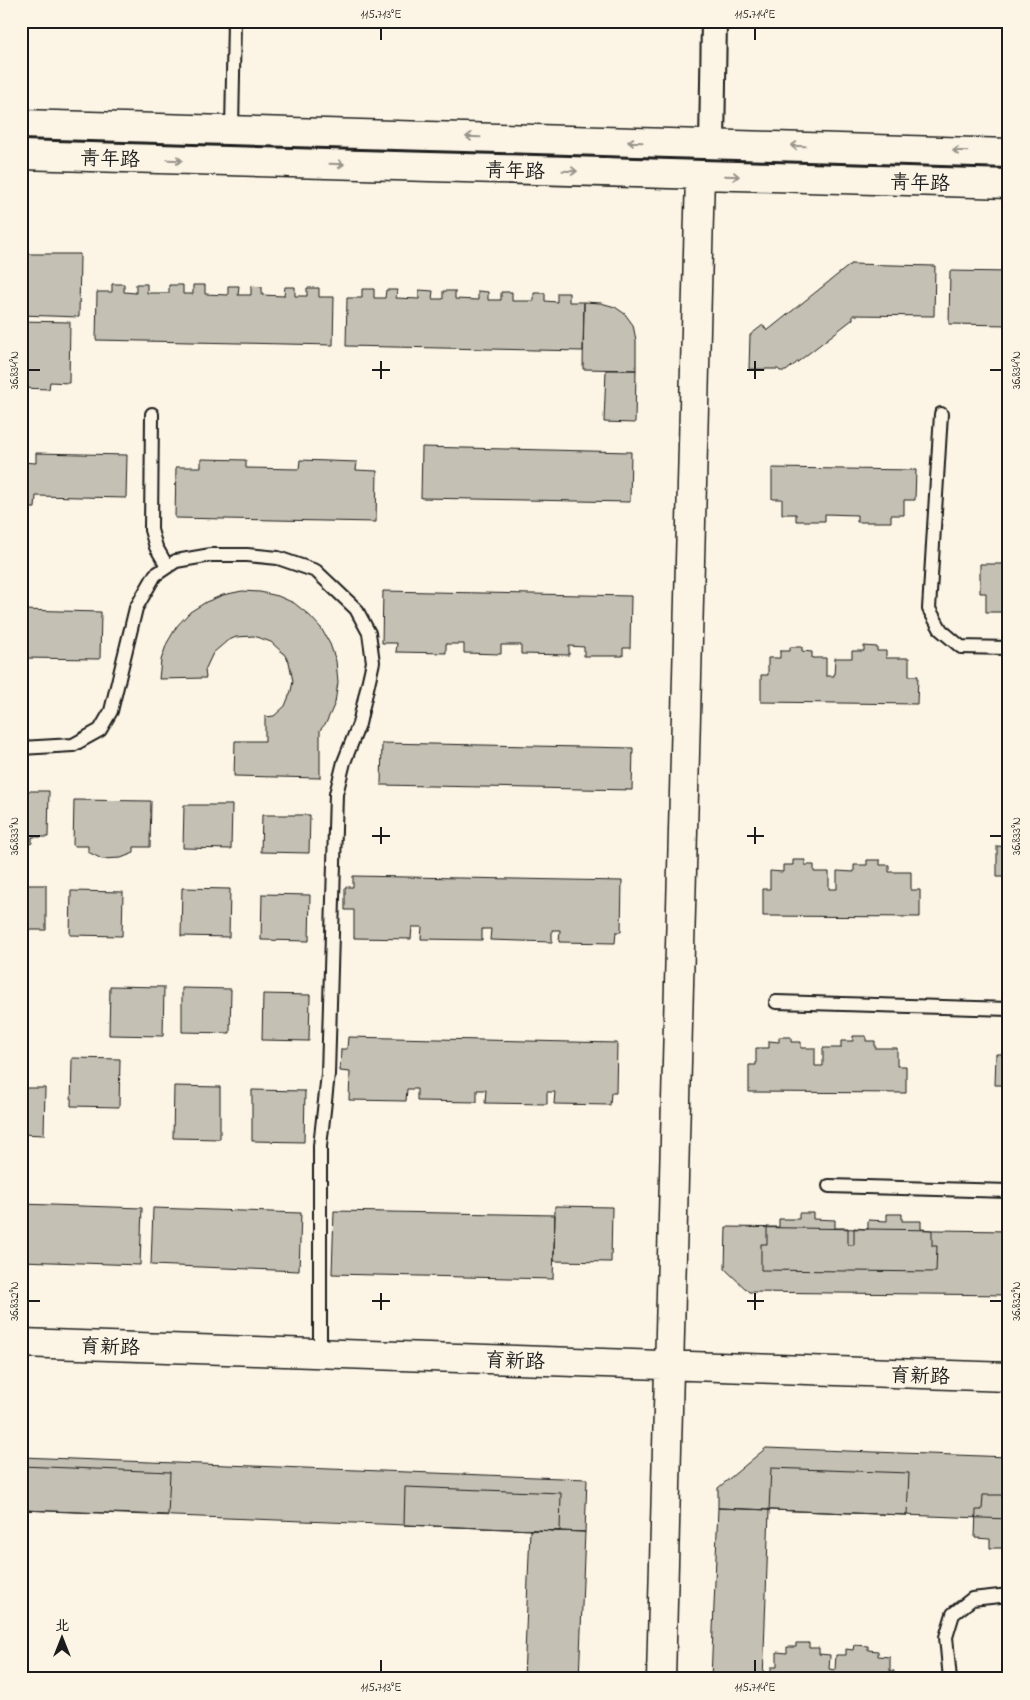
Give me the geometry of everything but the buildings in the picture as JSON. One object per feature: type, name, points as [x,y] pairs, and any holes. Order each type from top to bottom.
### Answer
[{"type":"street","points":[[712,144],[714,21]]},
{"type":"street","name":"青年路","points":[[21,124],[1009,153]]},
{"type":"street","name":"青年路","points":[[21,155],[1009,184]]},
{"type":"street","points":[[662,1679],[700,175]]},
{"type":"street","name":"育新路","points":[[21,1343],[1009,1377]]},
{"type":"lane","points":[[232,130],[234,21]]},
{"type":"lane","points":[[152,414],[151,530],[156,547],[167,566]]},
{"type":"lane","points":[[941,414],[929,609],[940,630],[961,647],[1009,648]]},
{"type":"lane","points":[[21,748],[73,745],[100,730],[111,711],[136,608],[155,574],[176,561],[211,555],[247,554],[278,558],[316,571],[356,610],[369,633],[373,662],[359,724],[344,762],[336,794],[328,1074],[320,1146],[320,1354]]},
{"type":"lane","points":[[776,1002],[1009,1009]]},
{"type":"lane","points":[[829,1186],[1009,1191]]},
{"type":"lane","points":[[950,1679],[946,1637],[953,1614],[972,1599],[1009,1595]]}]
